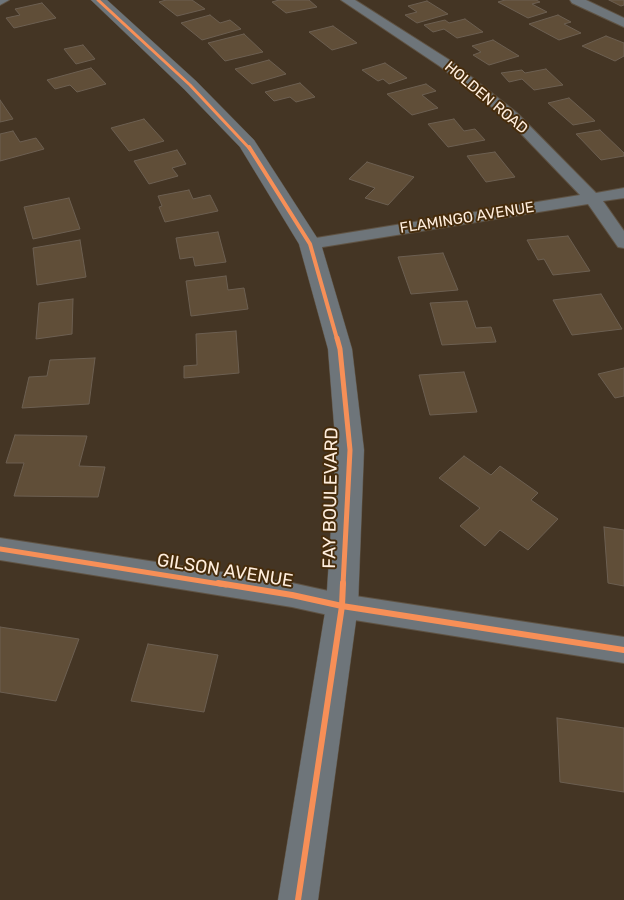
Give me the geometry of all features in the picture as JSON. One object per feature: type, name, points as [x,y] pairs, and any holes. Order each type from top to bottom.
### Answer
[{"type":"street","name":"FAY BOULEVARD","points":[[98,0],[190,85],[247,144],[310,244],[340,349],[350,450],[342,606],[298,900]]},
{"type":"street","name":"HOLDEN ROAD","points":[[347,0],[446,64],[512,116],[592,198],[624,243]]},
{"type":"street","points":[[576,0],[624,23]]},
{"type":"street","name":"FLAMINGO AVENUE","points":[[310,244],[624,193]]},
{"type":"street","name":"GILSON AVENUE","points":[[0,549],[292,595],[342,606],[624,650]]},
{"type":"building","points":[[166,0],[192,0],[205,9],[177,16],[159,2]]},
{"type":"building","points":[[279,0],[309,0],[317,7],[286,13],[272,2]]},
{"type":"building","points":[[505,0],[536,0],[540,2],[532,4],[547,12],[528,18],[498,2]]},
{"type":"building","points":[[609,0],[624,0],[624,5],[621,6]]},
{"type":"building","points":[[427,1],[448,14],[417,23],[405,15],[417,12],[408,6]]},
{"type":"building","points":[[42,3],[56,18],[14,28],[6,18],[20,15],[15,9]]},
{"type":"building","points":[[210,15],[220,23],[230,20],[241,29],[202,40],[181,23]]},
{"type":"building","points":[[558,15],[571,22],[564,24],[581,33],[559,40],[529,24]]},
{"type":"building","points":[[465,19],[483,32],[457,38],[444,29],[433,32],[424,25],[445,20],[449,23]]},
{"type":"building","points":[[333,26],[357,43],[332,50],[309,32]]},
{"type":"building","points":[[244,34],[263,52],[225,61],[208,43]]},
{"type":"building","points":[[606,36],[624,43],[624,56],[615,61],[582,46]]},
{"type":"building","points":[[493,40],[519,56],[489,65],[473,55],[481,52],[472,46]]},
{"type":"building","points":[[83,45],[95,59],[76,64],[64,49]]},
{"type":"building","points":[[269,60],[286,74],[252,84],[235,69]]},
{"type":"building","points":[[385,63],[407,78],[389,84],[383,79],[378,81],[362,70]]},
{"type":"building","points":[[91,68],[106,84],[77,92],[70,85],[55,89],[47,80]]},
{"type":"building","points":[[546,69],[563,85],[534,90],[522,79],[509,82],[501,73],[522,70],[525,73]]},
{"type":"building","points":[[300,83],[315,97],[296,102],[290,97],[274,101],[265,92]]},
{"type":"building","points":[[426,84],[436,91],[422,95],[438,108],[412,115],[387,94]]},
{"type":"building","points":[[569,98],[595,121],[573,125],[548,103]]},
{"type":"building","points":[[0,100],[13,119],[0,122]]},
{"type":"building","points":[[144,119],[164,141],[129,151],[111,128]]},
{"type":"building","points":[[454,119],[464,131],[475,129],[485,140],[448,147],[428,124]]},
{"type":"building","points":[[600,130],[624,153],[624,156],[601,160],[576,134]]},
{"type":"building","points":[[13,131],[20,142],[36,138],[44,149],[0,161],[0,134]]},
{"type":"building","points":[[177,150],[186,164],[172,168],[178,176],[149,184],[134,161]]},
{"type":"building","points":[[495,152],[515,177],[486,182],[467,156]]},
{"type":"building","points":[[367,162],[414,177],[388,205],[365,198],[375,188],[349,179]]},
{"type":"building","points":[[189,190],[193,199],[210,195],[218,211],[165,222],[159,207],[162,206],[158,196]]},
{"type":"building","points":[[69,198],[80,229],[33,239],[24,207]]},
{"type":"building","points":[[218,232],[226,262],[195,266],[193,257],[180,259],[176,238]]},
{"type":"building","points":[[568,236],[590,271],[553,275],[544,259],[538,260],[527,240]]},
{"type":"building","points":[[80,240],[86,277],[37,285],[33,248]]},
{"type":"building","points":[[443,253],[458,290],[411,294],[398,257]]},
{"type":"building","points":[[226,276],[228,290],[244,288],[248,309],[191,316],[186,281]]},
{"type":"building","points":[[601,294],[622,329],[572,335],[553,300]]},
{"type":"building","points":[[73,299],[72,334],[36,339],[39,303]]},
{"type":"building","points":[[467,301],[476,328],[491,327],[496,342],[442,345],[430,303]]},
{"type":"building","points":[[236,331],[239,373],[184,378],[184,366],[197,365],[196,334]]},
{"type":"building","points":[[95,358],[89,404],[22,408],[29,377],[47,376],[50,360]]},
{"type":"building","points":[[624,368],[624,396],[615,398],[598,374]]},
{"type":"building","points":[[464,372],[477,412],[430,415],[419,375]]},
{"type":"building","points":[[15,435],[87,436],[79,466],[105,467],[98,497],[14,496],[24,463],[6,463]]},
{"type":"building","points":[[464,456],[491,475],[500,466],[538,493],[531,500],[558,519],[528,550],[500,530],[485,546],[460,526],[480,508],[439,478]]},
{"type":"building","points":[[604,527],[624,530],[624,586],[608,583]]},
{"type":"building","points":[[0,627],[79,639],[56,701],[0,692]]},
{"type":"building","points":[[148,644],[218,655],[204,712],[131,701]]},
{"type":"building","points":[[557,718],[624,728],[624,792],[560,782]]},
{"type":"cycle path","points":[[98,0],[190,85],[247,144],[310,244],[340,349],[350,450],[342,606],[298,900]]},
{"type":"cycle path","points":[[0,549],[292,595],[342,606],[624,650]]}]
